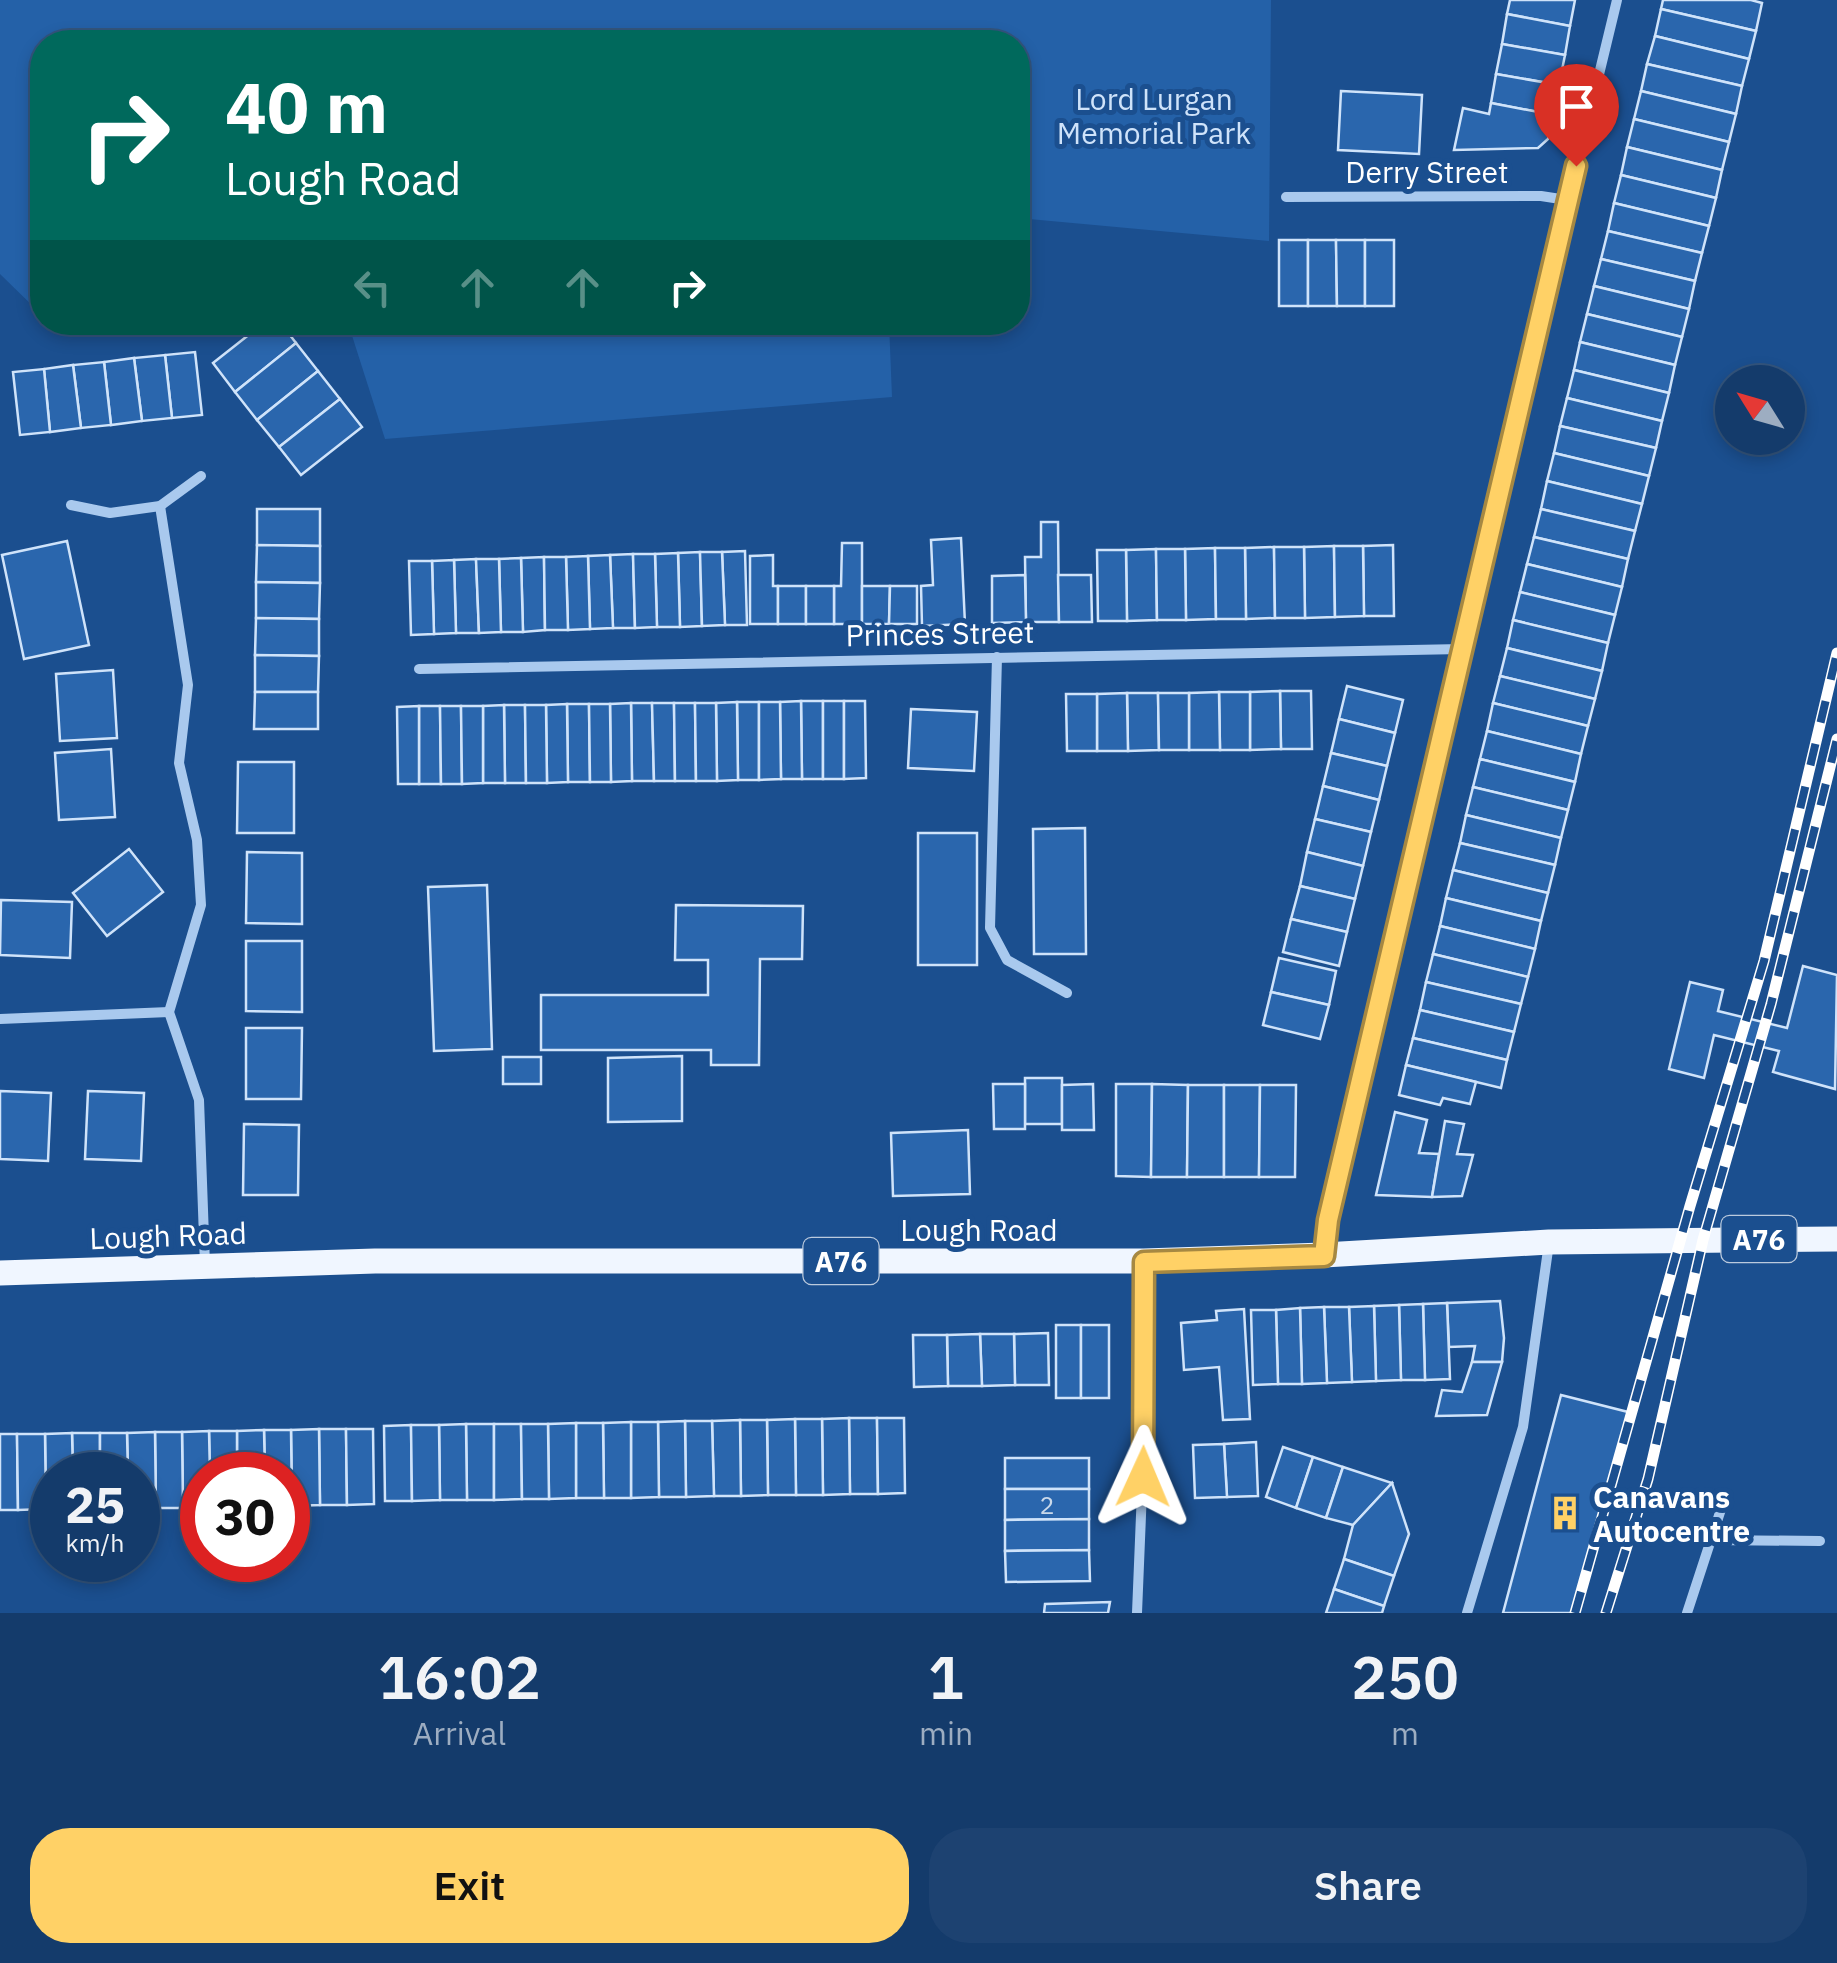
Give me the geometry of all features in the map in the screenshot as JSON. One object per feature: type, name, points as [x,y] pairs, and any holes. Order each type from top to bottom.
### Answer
[{"type":"main road","name":"Lough Road","points":[[0,1272],[375,1261],[1144,1262],[1549,1242],[1837,1238]]},
{"type":"street","points":[[1324,1256],[1328,1220],[1617,0]]},
{"type":"street","name":"Derry Street","points":[[1286,197],[1541,196],[1567,200]]},
{"type":"street","points":[[71,505],[110,514],[160,506],[201,476]]},
{"type":"street","points":[[160,506],[188,684],[179,763],[196,840],[201,905],[169,1012],[199,1100],[205,1266]]},
{"type":"street","name":"Princes Street","points":[[419,669],[1462,650]]},
{"type":"street","points":[[997,657],[990,928],[999,950],[1015,967],[1068,994]]},
{"type":"street","points":[[0,1019],[169,1012]]},
{"type":"street","points":[[1466,1613],[1523,1427],[1549,1242]]},
{"type":"street","points":[[1136,1613],[1144,1442],[1144,1262]]},
{"type":"street","points":[[1688,1613],[1726,1494]]},
{"type":"street","points":[[1711,1540],[1820,1541]]},
{"type":"green space","name":"Lord Lurgan Memorial Park","points":[[0,0],[1271,0],[1269,241],[1030,219],[1030,30],[30,30],[30,303],[0,274]]},
{"type":"green space","points":[[352,335],[889,335],[892,397],[385,439]]},
{"type":"building","points":[[1510,0],[1575,0],[1570,26],[1507,14]]},
{"type":"building","points":[[1663,0],[1762,3],[1756,31],[1661,9]]},
{"type":"building","points":[[1661,9],[1756,31],[1749,59],[1655,36]]},
{"type":"building","points":[[1507,14],[1570,26],[1565,55],[1502,44]]},
{"type":"building","points":[[1655,36],[1749,59],[1742,86],[1647,64]]},
{"type":"building","points":[[1502,44],[1565,55],[1559,85],[1496,74]]},
{"type":"building","points":[[1647,64],[1742,86],[1736,114],[1641,91]]},
{"type":"building","points":[[1496,74],[1559,85],[1554,115],[1491,103]]},
{"type":"building","points":[[1341,91],[1422,95],[1419,154],[1338,150]]},
{"type":"building","points":[[1641,91],[1736,114],[1729,142],[1634,119]]},
{"type":"building","points":[[1491,103],[1554,115],[1548,139],[1538,148],[1454,150],[1463,108],[1489,114]]},
{"type":"building","points":[[1634,119],[1729,142],[1722,170],[1627,147]]},
{"type":"building","points":[[1627,147],[1722,170],[1716,198],[1621,175]]},
{"type":"building","points":[[1621,175],[1716,198],[1709,226],[1614,203]]},
{"type":"building","points":[[1614,203],[1709,226],[1702,253],[1608,231]]},
{"type":"building","points":[[1608,231],[1702,253],[1695,281],[1601,259]]},
{"type":"building","points":[[1279,240],[1308,240],[1308,306],[1279,306]]},
{"type":"building","points":[[1308,240],[1336,240],[1337,306],[1308,306]]},
{"type":"building","points":[[1336,240],[1365,240],[1365,306],[1337,306]]},
{"type":"building","points":[[1365,240],[1394,240],[1394,306],[1365,306]]},
{"type":"building","points":[[1601,259],[1695,281],[1689,309],[1594,286]]},
{"type":"building","points":[[1594,286],[1689,309],[1682,337],[1587,314]]},
{"type":"building","points":[[1587,314],[1682,337],[1675,365],[1580,342]]},
{"type":"building","points":[[249,335],[290,335],[296,343],[235,392],[213,363]]},
{"type":"building","points":[[1580,342],[1675,365],[1669,393],[1574,370]]},
{"type":"building","points":[[296,343],[318,371],[257,420],[235,392]]},
{"type":"building","points":[[195,352],[202,415],[172,418],[165,355]]},
{"type":"building","points":[[165,355],[172,418],[142,421],[134,358]]},
{"type":"building","points":[[134,358],[142,421],[111,425],[104,362]]},
{"type":"building","points":[[104,362],[111,425],[81,428],[73,365]]},
{"type":"building","points":[[73,365],[81,428],[50,432],[44,369]]},
{"type":"building","points":[[44,369],[50,432],[20,435],[13,372]]},
{"type":"building","points":[[1574,370],[1669,393],[1662,421],[1567,398]]},
{"type":"building","points":[[318,371],[340,399],[279,447],[257,420]]},
{"type":"building","points":[[1567,398],[1662,421],[1656,448],[1560,426]]},
{"type":"building","points":[[340,399],[362,427],[301,475],[279,447]]},
{"type":"building","points":[[1560,426],[1656,448],[1649,476],[1554,453]]},
{"type":"building","points":[[1554,453],[1649,476],[1642,504],[1547,481]]},
{"type":"building","points":[[1547,481],[1642,504],[1635,531],[1541,509]]},
{"type":"building","points":[[257,509],[320,509],[320,546],[257,545]]},
{"type":"building","points":[[1541,509],[1635,531],[1628,559],[1534,537]]},
{"type":"building","points":[[1041,522],[1058,522],[1059,622],[1026,622],[1025,557],[1041,557]]},
{"type":"building","points":[[1534,537],[1628,559],[1622,587],[1527,564]]},
{"type":"building","points":[[961,538],[965,624],[922,626],[921,586],[933,585],[931,540]]},
{"type":"building","points":[[67,541],[89,645],[24,659],[2,555]]},
{"type":"building","points":[[842,543],[862,543],[862,624],[834,624],[834,586],[841,586]]},
{"type":"building","points":[[257,545],[320,546],[320,583],[256,582]]},
{"type":"building","points":[[1393,545],[1394,616],[1364,616],[1363,546]]},
{"type":"building","points":[[1334,546],[1335,617],[1305,618],[1304,547]]},
{"type":"building","points":[[1334,546],[1363,546],[1364,616],[1335,617]]},
{"type":"building","points":[[1274,547],[1275,618],[1246,619],[1245,548]]},
{"type":"building","points":[[1274,547],[1304,547],[1305,618],[1275,618]]},
{"type":"building","points":[[1215,548],[1216,619],[1186,620],[1185,549]]},
{"type":"building","points":[[1215,548],[1245,548],[1246,619],[1216,619]]},
{"type":"building","points":[[1156,549],[1157,620],[1127,621],[1126,550]]},
{"type":"building","points":[[1156,549],[1185,549],[1186,620],[1157,620]]},
{"type":"building","points":[[1097,550],[1126,550],[1127,621],[1098,621]]},
{"type":"building","points":[[745,551],[747,625],[725,625],[722,552]]},
{"type":"building","points":[[700,552],[702,626],[680,627],[678,553]]},
{"type":"building","points":[[700,552],[722,552],[725,625],[702,626]]},
{"type":"building","points":[[678,553],[680,627],[657,627],[655,554]]},
{"type":"building","points":[[633,554],[635,628],[613,628],[610,555]]},
{"type":"building","points":[[633,554],[655,554],[657,627],[635,628]]},
{"type":"building","points":[[610,555],[613,628],[590,629],[588,556]]},
{"type":"building","points":[[773,555],[778,624],[750,624],[750,556]]},
{"type":"building","points":[[588,556],[590,629],[568,630],[566,557]]},
{"type":"building","points":[[544,557],[545,630],[523,632],[521,558]]},
{"type":"building","points":[[544,557],[566,557],[568,630],[545,630]]},
{"type":"building","points":[[521,558],[523,632],[501,632],[499,559]]},
{"type":"building","points":[[476,559],[479,633],[456,633],[454,560]]},
{"type":"building","points":[[476,559],[499,559],[501,632],[479,633]]},
{"type":"building","points":[[454,560],[456,633],[434,634],[432,561]]},
{"type":"building","points":[[409,561],[432,561],[434,634],[411,635]]},
{"type":"building","points":[[1527,564],[1622,587],[1615,615],[1520,592]]},
{"type":"building","points":[[1025,575],[1026,622],[992,623],[992,576]]},
{"type":"building","points":[[1058,575],[1091,575],[1092,622],[1059,622]]},
{"type":"building","points":[[256,582],[320,583],[319,619],[256,618]]},
{"type":"building","points":[[778,586],[806,586],[806,624],[778,624]]},
{"type":"building","points":[[806,586],[834,586],[834,624],[806,624]]},
{"type":"building","points":[[862,586],[890,586],[889,624],[862,624]]},
{"type":"building","points":[[890,586],[917,586],[917,624],[889,624]]},
{"type":"building","points":[[1520,592],[1615,615],[1608,643],[1513,620]]},
{"type":"building","points":[[256,618],[319,619],[319,656],[255,655]]},
{"type":"building","points":[[1513,620],[1608,643],[1602,671],[1507,648]]},
{"type":"building","points":[[1507,648],[1602,671],[1595,699],[1500,676]]},
{"type":"building","points":[[255,655],[319,656],[318,692],[255,692]]},
{"type":"building","points":[[113,670],[117,738],[60,741],[56,674]]},
{"type":"building","points":[[1500,676],[1595,699],[1588,726],[1493,703]]},
{"type":"building","points":[[1347,686],[1403,700],[1395,733],[1339,719]]},
{"type":"building","points":[[1280,691],[1311,691],[1312,749],[1281,749]]},
{"type":"building","points":[[1280,691],[1281,749],[1250,750],[1250,692]]},
{"type":"building","points":[[255,692],[318,692],[318,729],[254,729]]},
{"type":"building","points":[[1219,692],[1250,692],[1250,750],[1220,750]]},
{"type":"building","points":[[1219,692],[1220,750],[1189,750],[1189,693]]},
{"type":"building","points":[[1127,693],[1158,693],[1159,750],[1128,751]]},
{"type":"building","points":[[1127,693],[1128,751],[1097,751],[1097,694]]},
{"type":"building","points":[[1158,693],[1189,693],[1189,750],[1159,750]]},
{"type":"building","points":[[1066,694],[1097,694],[1097,751],[1067,751]]},
{"type":"building","points":[[801,701],[823,701],[823,779],[802,779]]},
{"type":"building","points":[[801,701],[802,779],[781,779],[780,702]]},
{"type":"building","points":[[823,701],[844,701],[844,779],[823,779]]},
{"type":"building","points":[[844,701],[865,701],[866,778],[844,779]]},
{"type":"building","points":[[737,702],[759,702],[759,780],[738,780]]},
{"type":"building","points":[[737,702],[738,780],[717,781],[716,703]]},
{"type":"building","points":[[759,702],[780,702],[781,779],[759,780]]},
{"type":"building","points":[[631,703],[652,703],[654,781],[632,781]]},
{"type":"building","points":[[631,703],[632,781],[611,782],[610,704]]},
{"type":"building","points":[[652,703],[674,703],[675,781],[654,781]]},
{"type":"building","points":[[674,703],[695,703],[696,781],[675,781]]},
{"type":"building","points":[[695,703],[716,703],[717,781],[696,781]]},
{"type":"building","points":[[1493,703],[1588,726],[1581,754],[1487,731]]},
{"type":"building","points":[[567,704],[589,704],[590,782],[568,782]]},
{"type":"building","points":[[567,704],[568,782],[547,783],[546,705]]},
{"type":"building","points":[[589,704],[610,704],[611,782],[590,782]]},
{"type":"building","points":[[504,705],[525,705],[526,783],[505,783]]},
{"type":"building","points":[[504,705],[505,783],[483,783],[483,706]]},
{"type":"building","points":[[525,705],[546,705],[547,783],[526,783]]},
{"type":"building","points":[[419,706],[440,706],[441,784],[419,784]]},
{"type":"building","points":[[419,706],[419,784],[398,784],[397,707]]},
{"type":"building","points":[[440,706],[461,706],[462,784],[441,784]]},
{"type":"building","points":[[461,706],[483,706],[483,783],[462,784]]},
{"type":"building","points":[[911,709],[977,712],[974,771],[908,768]]},
{"type":"building","points":[[1339,719],[1395,733],[1387,766],[1331,753]]},
{"type":"building","points":[[1487,731],[1581,754],[1575,782],[1480,759]]},
{"type":"building","points":[[111,749],[115,817],[59,820],[55,753]]},
{"type":"building","points":[[1331,753],[1387,766],[1379,800],[1323,786]]},
{"type":"building","points":[[1480,759],[1575,782],[1568,810],[1473,787]]},
{"type":"building","points":[[238,762],[294,762],[294,833],[237,833]]},
{"type":"building","points":[[1323,786],[1379,800],[1371,832],[1315,819]]},
{"type":"building","points":[[1473,787],[1568,810],[1561,838],[1466,815]]},
{"type":"building","points":[[1466,815],[1561,838],[1555,865],[1460,843]]},
{"type":"building","points":[[1315,819],[1371,832],[1363,866],[1307,852]]},
{"type":"building","points":[[1085,828],[1086,954],[1034,954],[1033,829]]},
{"type":"building","points":[[918,833],[977,833],[977,965],[918,965]]},
{"type":"building","points":[[1460,843],[1555,865],[1548,893],[1453,870]]},
{"type":"building","points":[[129,849],[163,892],[107,936],[73,893]]},
{"type":"building","points":[[247,852],[302,853],[302,924],[246,923]]},
{"type":"building","points":[[1307,852],[1363,866],[1355,899],[1300,886]]},
{"type":"building","points":[[1453,870],[1548,893],[1541,921],[1446,898]]},
{"type":"building","points":[[487,885],[492,1049],[434,1051],[428,887]]},
{"type":"building","points":[[1300,886],[1355,899],[1347,932],[1291,919]]},
{"type":"building","points":[[1446,898],[1541,921],[1535,949],[1440,926]]},
{"type":"building","points":[[1,900],[72,902],[70,958],[0,955]]},
{"type":"building","points":[[676,905],[803,906],[802,959],[760,959],[759,1065],[711,1065],[711,1050],[541,1050],[541,995],[708,995],[708,960],[675,960]]},
{"type":"building","points":[[1291,919],[1347,932],[1339,966],[1283,952]]},
{"type":"building","points":[[1440,926],[1535,949],[1528,977],[1433,954]]},
{"type":"building","points":[[246,941],[302,941],[302,1012],[246,1011]]},
{"type":"building","points":[[1433,954],[1528,977],[1521,1004],[1426,982]]},
{"type":"building","points":[[1279,958],[1336,971],[1329,1005],[1271,992]]},
{"type":"building","points":[[1803,966],[1837,975],[1835,1089],[1773,1072],[1779,1051],[1714,1035],[1704,1078],[1669,1069],[1690,982],[1723,990],[1718,1011],[1787,1028]]},
{"type":"building","points":[[1426,982],[1521,1004],[1514,1032],[1420,1010]]},
{"type":"building","points":[[1271,992],[1329,1005],[1320,1039],[1263,1025]]},
{"type":"building","points":[[1420,1010],[1514,1032],[1507,1060],[1413,1038]]},
{"type":"building","points":[[246,1028],[302,1028],[301,1099],[246,1099]]},
{"type":"building","points":[[1413,1038],[1507,1060],[1501,1088],[1406,1065]]},
{"type":"building","points":[[682,1056],[682,1121],[608,1122],[608,1058]]},
{"type":"building","points":[[503,1057],[541,1057],[541,1084],[503,1084]]},
{"type":"building","points":[[1406,1065],[1476,1082],[1470,1104],[1443,1098],[1440,1105],[1399,1095]]},
{"type":"building","points":[[1025,1078],[1062,1078],[1062,1124],[1025,1124]]},
{"type":"building","points":[[993,1084],[1025,1084],[1025,1129],[994,1129]]},
{"type":"building","points":[[1093,1084],[1094,1130],[1062,1130],[1062,1085]]},
{"type":"building","points":[[1116,1084],[1152,1084],[1151,1177],[1116,1176]]},
{"type":"building","points":[[1152,1084],[1188,1085],[1187,1177],[1151,1177]]},
{"type":"building","points":[[1188,1085],[1224,1085],[1224,1177],[1187,1177]]},
{"type":"building","points":[[1224,1085],[1260,1085],[1259,1177],[1224,1177]]},
{"type":"building","points":[[1260,1085],[1296,1085],[1295,1177],[1259,1177]]},
{"type":"building","points":[[0,1091],[51,1093],[48,1161],[0,1159]]},
{"type":"building","points":[[88,1091],[144,1093],[141,1161],[85,1159]]},
{"type":"building","points":[[1395,1112],[1427,1120],[1419,1153],[1439,1154],[1432,1197],[1376,1195]]},
{"type":"building","points":[[1445,1121],[1464,1124],[1457,1154],[1473,1155],[1462,1196],[1432,1197]]},
{"type":"building","points":[[244,1124],[299,1125],[298,1195],[243,1195]]},
{"type":"building","points":[[968,1130],[970,1194],[893,1196],[891,1133]]},
{"type":"building","points":[[1500,1301],[1502,1362],[1472,1362],[1475,1346],[1449,1347],[1447,1303]]},
{"type":"building","points":[[1447,1303],[1450,1379],[1425,1380],[1423,1304]]},
{"type":"building","points":[[1423,1304],[1425,1380],[1401,1380],[1399,1305]]},
{"type":"building","points":[[1399,1305],[1401,1380],[1376,1381],[1374,1306]]},
{"type":"building","points":[[1374,1306],[1376,1381],[1352,1382],[1349,1307]]},
{"type":"building","points":[[1324,1307],[1349,1307],[1352,1382],[1327,1383]]},
{"type":"building","points":[[1324,1307],[1327,1383],[1302,1384],[1300,1308]]},
{"type":"building","points":[[1300,1308],[1302,1384],[1278,1384],[1276,1310]]},
{"type":"building","points":[[1244,1309],[1250,1419],[1223,1420],[1219,1367],[1184,1370],[1181,1323],[1217,1320],[1216,1311]]},
{"type":"building","points":[[1251,1310],[1276,1310],[1278,1384],[1253,1385]]},
{"type":"building","points":[[1056,1325],[1081,1325],[1081,1398],[1056,1398]]},
{"type":"building","points":[[1081,1325],[1109,1325],[1109,1398],[1081,1398]]},
{"type":"building","points":[[1048,1333],[1049,1385],[1015,1385],[1014,1334]]},
{"type":"building","points":[[980,1334],[1014,1334],[1015,1385],[982,1386]]},
{"type":"building","points":[[980,1334],[982,1386],[948,1386],[947,1335]]},
{"type":"building","points":[[913,1335],[947,1335],[948,1386],[914,1387]]},
{"type":"building","points":[[1472,1362],[1502,1362],[1487,1415],[1436,1416],[1442,1390],[1462,1392]]},
{"type":"building","name":"Canavans Autocentre","points":[[1561,1395],[1628,1412],[1574,1613],[1503,1613]]},
{"type":"building","points":[[849,1418],[877,1418],[878,1494],[850,1494]]},
{"type":"building","points":[[849,1418],[850,1494],[823,1495],[822,1419]]},
{"type":"building","points":[[877,1418],[904,1418],[905,1493],[878,1494]]},
{"type":"building","points":[[795,1419],[822,1419],[823,1495],[796,1495]]},
{"type":"building","points":[[795,1419],[796,1495],[768,1495],[767,1420]]},
{"type":"building","points":[[740,1420],[767,1420],[768,1495],[741,1496]]},
{"type":"building","points":[[740,1420],[741,1496],[714,1496],[712,1421]]},
{"type":"building","points":[[685,1421],[712,1421],[714,1496],[686,1497]]},
{"type":"building","points":[[685,1421],[686,1497],[659,1497],[658,1422]]},
{"type":"building","points":[[631,1422],[658,1422],[659,1497],[631,1498]]},
{"type":"building","points":[[631,1422],[631,1498],[604,1498],[603,1423]]},
{"type":"building","points":[[576,1423],[603,1423],[604,1498],[576,1498]]},
{"type":"building","points":[[576,1423],[576,1498],[549,1499],[548,1424]]},
{"type":"building","points":[[466,1424],[494,1424],[494,1500],[467,1500]]},
{"type":"building","points":[[466,1424],[467,1500],[440,1500],[439,1425]]},
{"type":"building","points":[[494,1424],[521,1424],[522,1499],[494,1500]]},
{"type":"building","points":[[521,1424],[548,1424],[549,1499],[522,1499]]},
{"type":"building","points":[[411,1425],[412,1501],[385,1501],[384,1426]]},
{"type":"building","points":[[411,1425],[439,1425],[440,1500],[412,1501]]},
{"type":"building","points":[[319,1429],[346,1429],[347,1505],[320,1505]]},
{"type":"building","points":[[319,1429],[320,1505],[310,1505],[310,1452],[291,1452],[291,1430]]},
{"type":"building","points":[[346,1429],[373,1429],[374,1504],[347,1505]]},
{"type":"building","points":[[264,1430],[291,1430],[291,1452],[264,1452]]},
{"type":"building","points":[[264,1430],[264,1452],[237,1452],[237,1431]]},
{"type":"building","points":[[209,1431],[237,1431],[237,1452],[209,1452]]},
{"type":"building","points":[[209,1431],[209,1452],[182,1452],[182,1432]]},
{"type":"building","points":[[155,1432],[182,1432],[180,1508],[160,1508],[160,1452],[155,1452]]},
{"type":"building","points":[[155,1432],[155,1452],[127,1452],[127,1433]]},
{"type":"building","points":[[72,1433],[100,1433],[100,1452],[72,1452]]},
{"type":"building","points":[[72,1433],[72,1452],[45,1452],[45,1434]]},
{"type":"building","points":[[100,1433],[127,1433],[127,1452],[100,1452]]},
{"type":"building","points":[[0,1434],[17,1434],[18,1510],[0,1510]]},
{"type":"building","points":[[17,1434],[45,1434],[45,1452],[30,1452],[30,1510],[18,1510]]},
{"type":"building","points":[[1256,1442],[1258,1496],[1227,1497],[1224,1444]]},
{"type":"building","points":[[1224,1444],[1227,1497],[1195,1498],[1193,1445]]},
{"type":"building","points":[[1283,1447],[1313,1457],[1296,1508],[1266,1497]]},
{"type":"building","points":[[1313,1457],[1343,1467],[1326,1518],[1296,1508]]},
{"type":"building","points":[[1005,1458],[1089,1458],[1089,1489],[1005,1489]]},
{"type":"building","points":[[1343,1467],[1392,1483],[1353,1525],[1326,1518]]},
{"type":"building","points":[[1392,1483],[1409,1534],[1394,1576],[1344,1559],[1353,1525]]},
{"type":"building","points":[[1005,1489],[1089,1489],[1089,1519],[1005,1520]]},
{"type":"building","points":[[1089,1519],[1089,1550],[1005,1551],[1005,1520]]},
{"type":"building","points":[[1089,1550],[1090,1581],[1006,1582],[1005,1551]]},
{"type":"building","points":[[1344,1559],[1394,1576],[1384,1606],[1334,1589]]},
{"type":"building","points":[[1334,1589],[1384,1606],[1382,1613],[1326,1613]]},
{"type":"building","points":[[1110,1602],[1108,1613],[1044,1613],[1045,1604]]},
{"type":"railway","points":[[1575,1613],[1764,961],[1837,653]]},
{"type":"railway","points":[[1606,1613],[1648,1479],[1703,1240],[1771,1004],[1837,739]]},
{"type":"place","name":"Canavans Autocentre","points":[[1565,1513]]},
{"type":"route","points":[[1143,1477],[1144,1262],[1324,1256],[1328,1220],[1576,166]]}]
